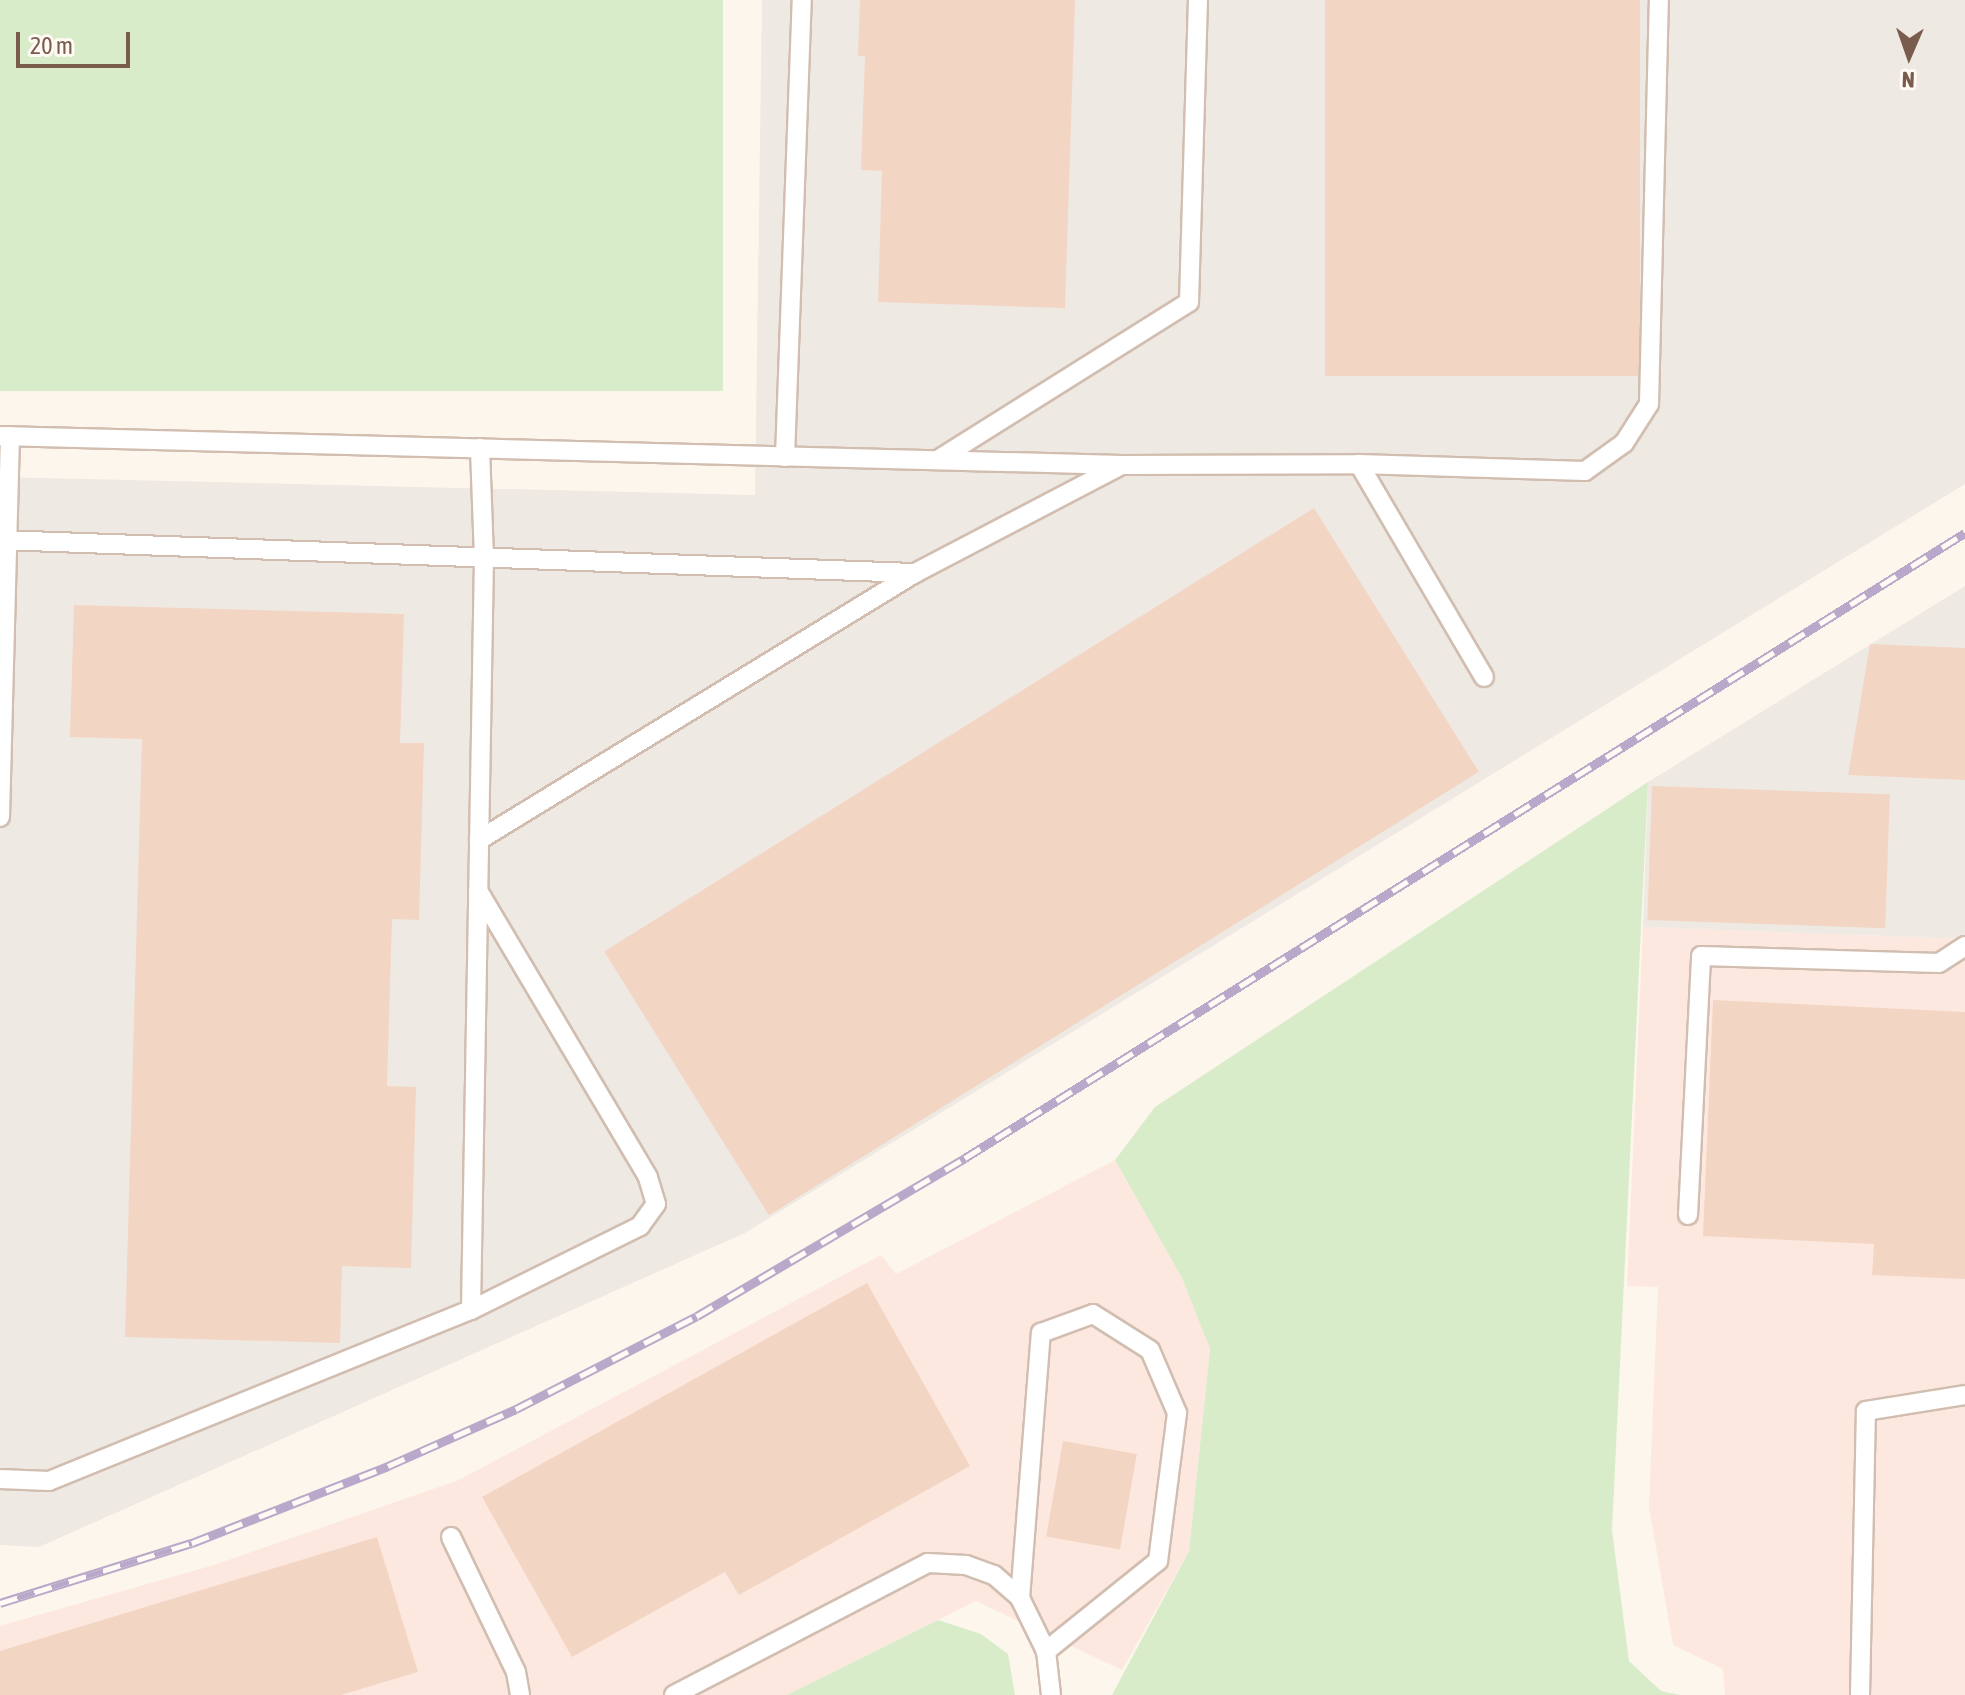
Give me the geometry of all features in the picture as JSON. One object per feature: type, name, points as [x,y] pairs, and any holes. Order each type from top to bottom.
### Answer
[{"type":"lane","points":[[785,457],[802,0]]},
{"type":"lane","points":[[939,459],[1189,302],[1198,0]]},
{"type":"lane","points":[[0,817],[5,436],[1122,465],[1359,464],[1585,471],[1624,443],[1649,404],[1659,0]]},
{"type":"lane","points":[[471,1310],[484,558],[480,448]]},
{"type":"lane","points":[[1359,464],[1484,677]]},
{"type":"lane","points":[[479,840],[915,573],[1122,465]]},
{"type":"lane","points":[[4,540],[915,573]]},
{"type":"lane","points":[[0,1479],[49,1481],[471,1310],[640,1226],[656,1204],[648,1177],[478,891]]},
{"type":"lane","points":[[1688,1215],[1701,956],[1939,963],[1965,946]]},
{"type":"lane","points":[[1020,1598],[1041,1333],[1093,1314],[1150,1350],[1177,1413],[1158,1561],[1046,1651]]},
{"type":"lane","points":[[1860,1695],[1866,1411],[1965,1395]]},
{"type":"lane","points":[[451,1537],[516,1672],[520,1695]]},
{"type":"lane","points":[[674,1695],[928,1563],[966,1565],[994,1575],[1020,1598],[1046,1651],[1051,1695]]},
{"type":"shaded area","points":[[762,0],[1965,0],[1965,484],[745,1233],[39,1547],[0,1545],[0,477],[755,495]]},
{"type":"shaded area","points":[[1965,586],[1965,939],[1643,927],[1648,782]]},
{"type":"shaded area","points":[[1643,927],[1965,939],[1965,1695],[1725,1695],[1723,1669],[1673,1645],[1649,1507],[1658,1287],[1627,1286]]},
{"type":"shaded area","points":[[1115,1160],[1182,1278],[1210,1349],[1189,1551],[1122,1670],[976,1601],[787,1695],[0,1695],[0,1626],[214,1565],[459,1480],[881,1255],[896,1274]]},
{"type":"green space","points":[[0,0],[723,0],[723,391],[0,391]]},
{"type":"green space","points":[[1648,782],[1612,1530],[1629,1661],[1661,1691],[1680,1695],[1112,1695],[1189,1551],[1210,1349],[1182,1278],[1115,1160],[1155,1107]]},
{"type":"green space","points":[[938,1620],[981,1634],[1008,1654],[1015,1695],[787,1695]]},
{"type":"building","points":[[860,0],[1075,0],[1065,308],[878,302],[882,171],[861,170],[865,56],[858,56]]},
{"type":"building","points":[[1325,0],[1640,0],[1640,376],[1325,376]]},
{"type":"building","points":[[1314,508],[1479,772],[769,1215],[604,952]]},
{"type":"building","points":[[74,605],[404,614],[400,743],[424,743],[419,920],[392,919],[387,1086],[416,1087],[411,1268],[342,1266],[340,1343],[125,1337],[142,739],[70,737]]},
{"type":"building","points":[[1870,644],[1965,648],[1965,780],[1848,775]]},
{"type":"building","points":[[1652,786],[1890,794],[1885,928],[1647,920]]},
{"type":"building","points":[[1713,1000],[1965,1012],[1965,1279],[1872,1275],[1874,1244],[1703,1236]]},
{"type":"building","points":[[867,1283],[970,1466],[739,1595],[725,1572],[572,1657],[482,1497]]},
{"type":"building","points":[[1063,1441],[1137,1454],[1120,1550],[1046,1537]]},
{"type":"building","points":[[377,1537],[418,1672],[341,1695],[0,1695],[0,1651]]},
{"type":"railway","points":[[0,1603],[192,1543],[388,1466],[516,1409],[697,1316],[965,1158],[1965,533]]}]
